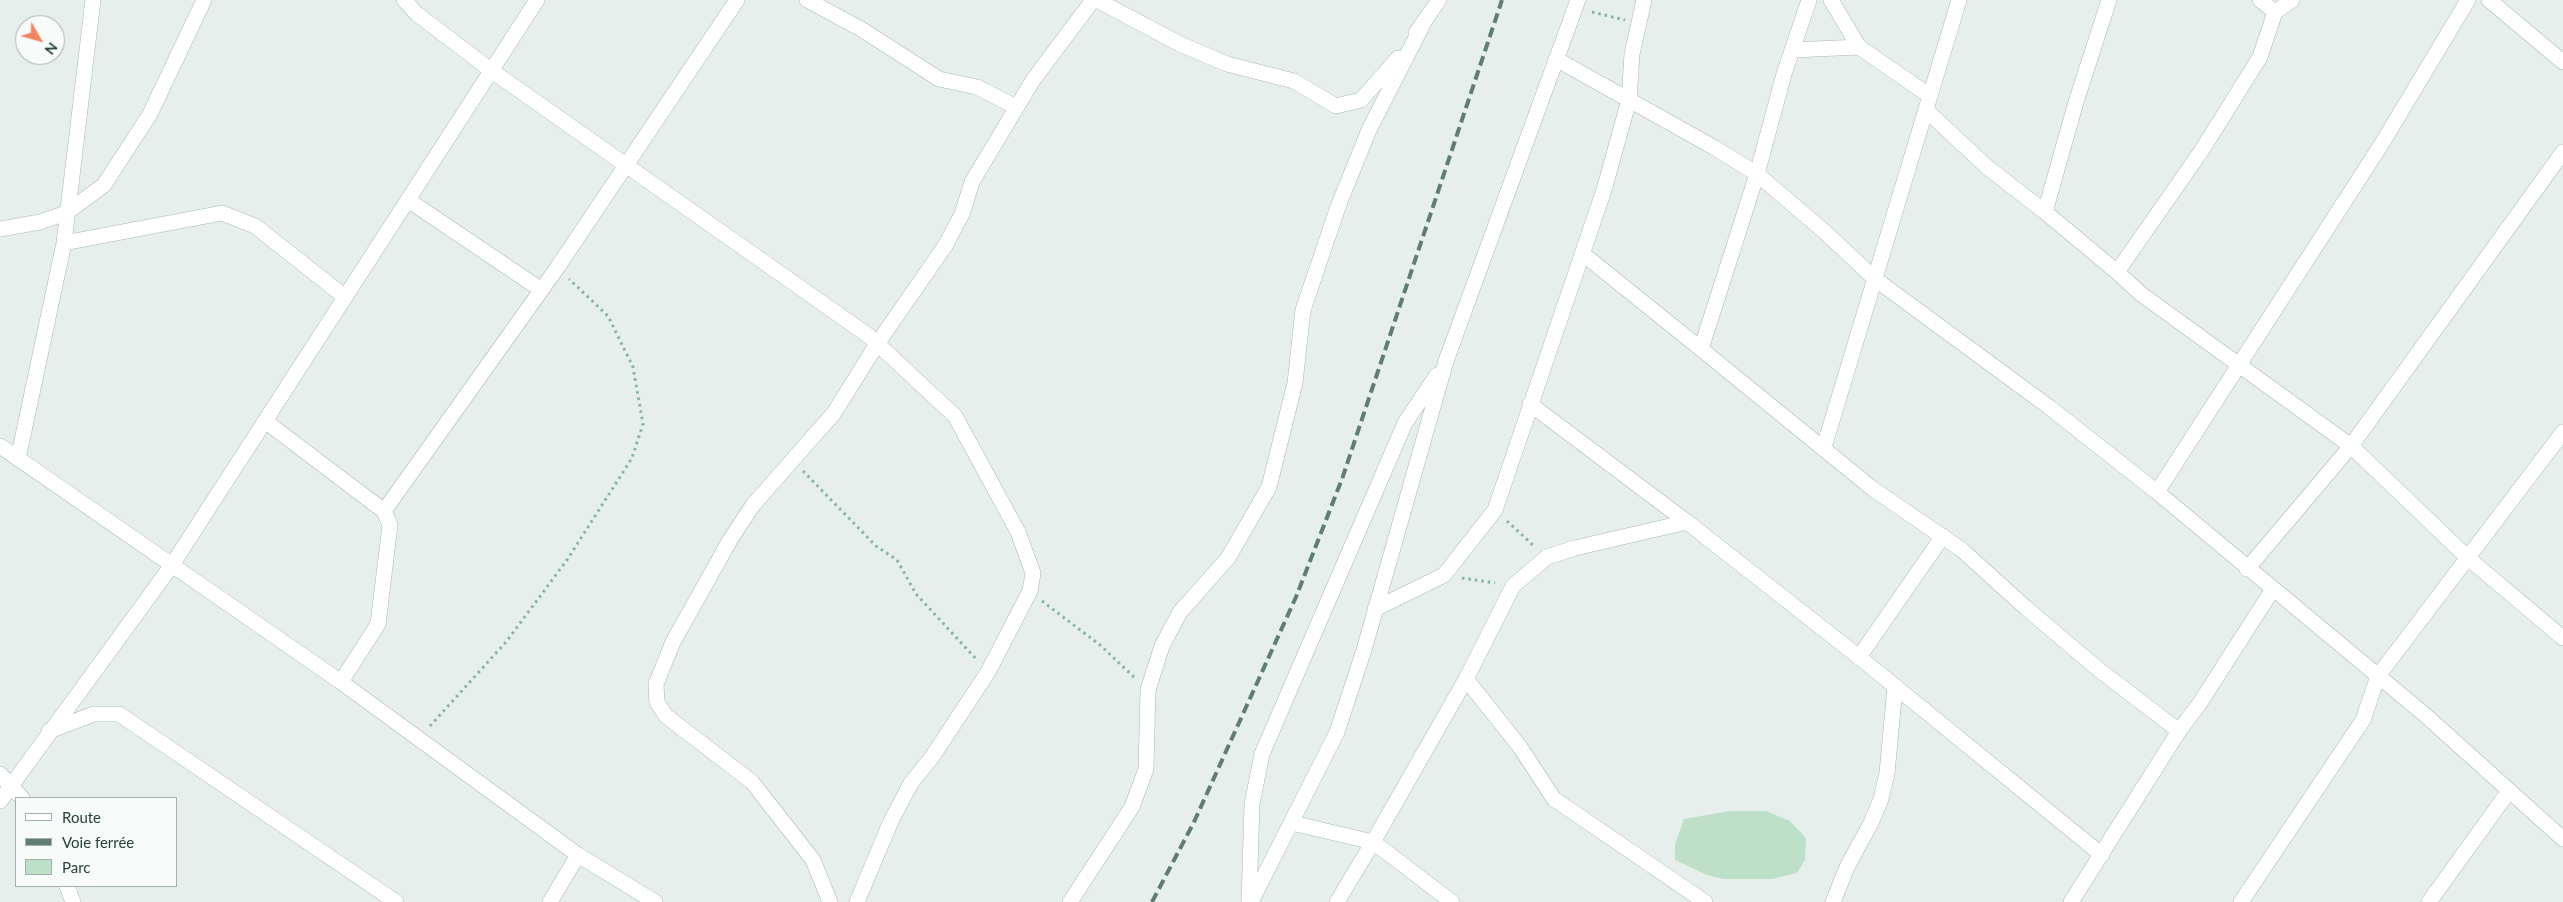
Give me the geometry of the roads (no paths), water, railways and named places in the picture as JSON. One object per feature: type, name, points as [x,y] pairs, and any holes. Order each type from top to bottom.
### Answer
[{"type":"street","points":[[18,459],[64,243],[66,213],[93,0]]},
{"type":"street","points":[[0,229],[40,222],[66,213],[104,185],[150,114],[204,0]]},
{"type":"street","points":[[404,0],[417,14],[492,71],[877,344],[955,416],[1018,532],[1033,573],[1030,591],[988,672],[932,757],[911,783],[891,821],[857,902]]},
{"type":"street","points":[[0,801],[49,731],[172,565],[537,0]]},
{"type":"street","points":[[384,511],[540,289],[558,268],[736,0]]},
{"type":"street","points":[[807,0],[861,29],[939,79],[977,87],[1016,107]]},
{"type":"street","points":[[830,902],[813,860],[752,782],[666,716],[657,702],[656,684],[661,667],[730,540],[753,505],[834,413],[877,344],[945,246],[962,214],[972,182],[1016,107],[1033,80],[1093,0]]},
{"type":"street","points":[[1097,0],[1180,44],[1227,64],[1294,81],[1336,106],[1350,104],[1366,96],[1390,69],[1439,0]]},
{"type":"street","points":[[1374,610],[1444,575],[1495,510],[1582,254],[1629,100],[1632,54],[1637,23],[1644,0]]},
{"type":"street","points":[[1701,350],[1757,174],[1784,74],[1810,0]]},
{"type":"street","points":[[1832,0],[1858,47],[1928,103],[1987,167],[2045,212],[2141,294],[2351,446],[2468,558],[2563,638]]},
{"type":"street","points":[[1824,447],[1959,0]]},
{"type":"street","points":[[2045,212],[2076,102],[2109,0]]},
{"type":"street","points":[[2260,0],[2275,12]]},
{"type":"street","points":[[2117,272],[2202,150],[2260,58],[2275,12],[2292,0]]},
{"type":"street","points":[[2157,492],[2381,145],[2468,0]]},
{"type":"street","points":[[2489,0],[2563,62]]},
{"type":"street","points":[[1250,902],[1337,732],[1364,650],[1446,361],[1577,4]]},
{"type":"street","points":[[1070,902],[1132,806],[1146,769],[1148,690],[1162,646],[1180,612],[1228,558],[1269,487],[1295,383],[1303,310],[1339,204],[1369,130],[1422,26]]},
{"type":"street","points":[[1793,50],[1858,47]]},
{"type":"street","points":[[1556,59],[1757,174],[1825,232],[1875,279],[2049,407],[2157,492],[2247,569],[2378,676],[2563,839]]},
{"type":"street","points":[[2247,569],[2351,446],[2563,152]]},
{"type":"street","points":[[408,200],[540,289]]},
{"type":"street","points":[[64,243],[222,213],[255,226],[345,297]]},
{"type":"street","points":[[1582,254],[1785,419],[1824,447],[1872,488],[1962,550],[2026,608],[2098,669],[2179,731]]},
{"type":"street","points":[[1250,902],[1252,804],[1262,754],[1405,423],[1446,361]]},
{"type":"street","points":[[1530,404],[1687,522],[1859,657],[2102,855]]},
{"type":"street","points":[[265,421],[384,511],[390,525],[378,624],[341,682]]},
{"type":"street","points":[[2241,902],[2363,720],[2378,676],[2563,432]]},
{"type":"street","points":[[0,446],[341,682],[578,855],[655,902]]},
{"type":"street","points":[[1338,902],[1466,679],[1513,586],[1547,557],[1575,548],[1687,522]]},
{"type":"street","points":[[1859,657],[1943,536]]},
{"type":"street","points":[[2071,902],[2179,731],[2200,703],[2272,589]]},
{"type":"street","points":[[1466,679],[1520,747],[1554,799],[1705,902]]},
{"type":"street","points":[[1833,902],[1847,867],[1872,823],[1881,799],[1887,773],[1895,687]]},
{"type":"street","points":[[49,731],[94,714],[119,714],[396,902]]},
{"type":"street","points":[[0,774],[12,784],[21,797]]},
{"type":"street","points":[[2429,902],[2509,791]]},
{"type":"street","points":[[1292,823],[1373,842],[1452,902]]},
{"type":"street","points":[[550,902],[578,855]]},
{"type":"street","points":[[67,887],[73,902]]},
{"type":"railway","points":[[1152,902],[1194,822],[1296,597],[1342,479],[1502,0]]}]
